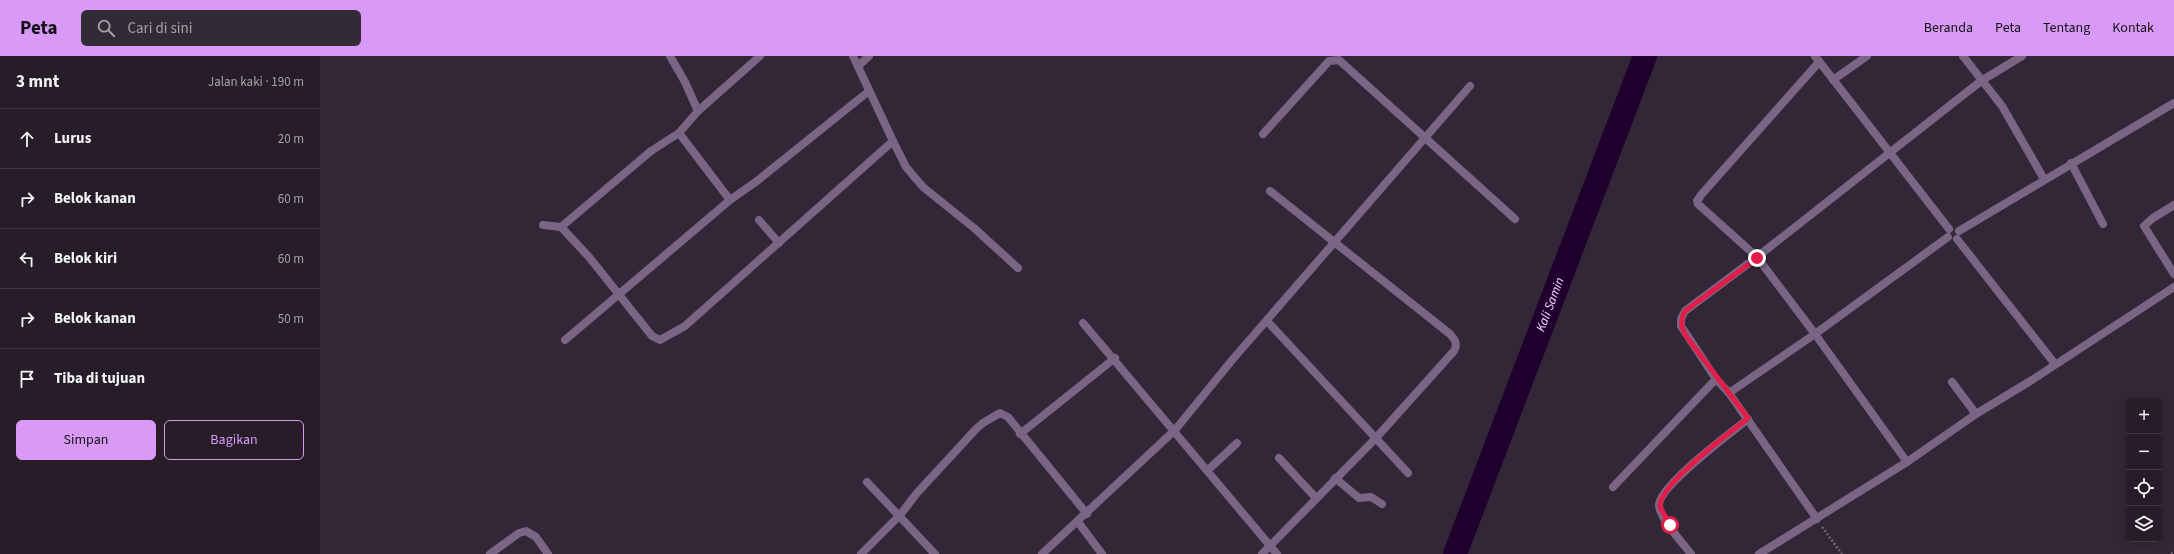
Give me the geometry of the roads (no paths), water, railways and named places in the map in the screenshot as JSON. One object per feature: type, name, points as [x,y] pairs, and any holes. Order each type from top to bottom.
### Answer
[{"type":"street","points":[[670,56],[685,82],[698,111]]},
{"type":"street","points":[[561,227],[668,138],[679,133],[698,111],[760,56]]},
{"type":"street","points":[[853,56],[906,166],[923,187],[1018,268]]},
{"type":"street","points":[[858,66],[869,56]]},
{"type":"street","points":[[1834,80],[1867,56]]},
{"type":"street","points":[[1963,56],[2002,106],[2044,179]]},
{"type":"street","points":[[1817,519],[1748,418],[1716,379],[1686,336],[1681,326],[1681,319],[1685,311],[1757,258],[1981,81],[2022,56]]},
{"type":"street","points":[[1907,462],[1815,334],[1757,258],[1699,206],[1698,200],[1817,59],[1890,153],[1948,233]]},
{"type":"street","points":[[1263,134],[1329,61],[1339,60],[1515,219]]},
{"type":"street","points":[[1042,554],[1087,514],[1175,430],[1470,86]]},
{"type":"street","points":[[565,340],[730,200],[757,181],[869,90]]},
{"type":"street","points":[[1958,235],[2070,163],[2174,103]]},
{"type":"street","points":[[679,133],[730,200]]},
{"type":"street","points":[[543,225],[561,227],[589,257],[652,336],[660,340],[685,326],[893,141]]},
{"type":"street","points":[[2070,163],[2103,224]]},
{"type":"street","points":[[1262,554],[1375,439],[1454,351],[1456,342],[1450,334],[1270,191]]},
{"type":"street","points":[[2174,205],[2153,218],[2144,226],[2174,274]]},
{"type":"street","points":[[758,220],[779,243]]},
{"type":"street","points":[[1729,393],[1815,334],[1954,228],[2055,364]]},
{"type":"street","points":[[1759,554],[1907,462],[1976,414],[2174,287]]},
{"type":"street","points":[[1267,321],[1408,473]]},
{"type":"street","points":[[1083,323],[1115,358],[1277,554]]},
{"type":"street","points":[[1020,434],[1115,358]]},
{"type":"street","points":[[1613,487],[1716,379]]},
{"type":"street","points":[[1952,382],[1976,414]]},
{"type":"street","points":[[861,554],[900,515],[917,493],[983,422],[998,414],[1008,416],[1020,434],[1087,514]]},
{"type":"street","points":[[1691,554],[1664,518],[1660,507],[1660,499],[1672,482],[1748,418]]},
{"type":"street","points":[[1208,470],[1237,443]]},
{"type":"street","points":[[1279,458],[1316,498]]},
{"type":"street","points":[[1335,478],[1360,498],[1371,497],[1382,504]]},
{"type":"street","points":[[867,482],[900,515],[935,554]]},
{"type":"street","points":[[1078,522],[1102,554]]},
{"type":"street","points":[[490,554],[519,533],[526,531],[536,537],[548,554]]},
{"type":"waterway","name":"Kali Samin","points":[[1455,554],[1645,56]]}]
